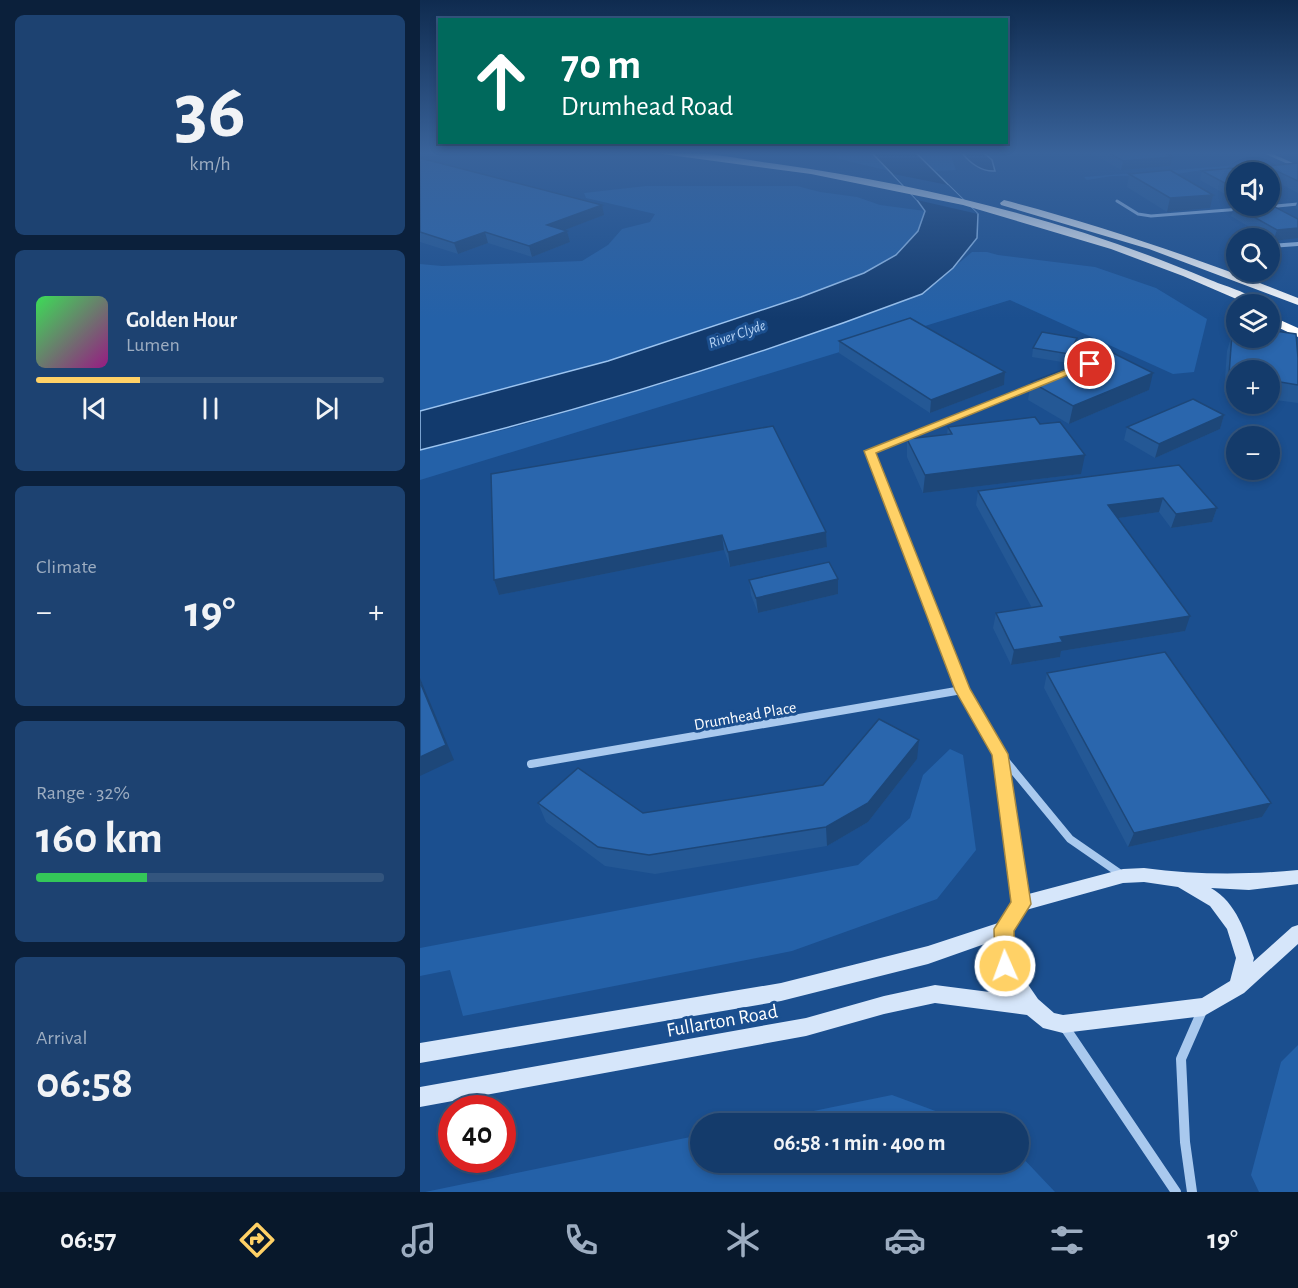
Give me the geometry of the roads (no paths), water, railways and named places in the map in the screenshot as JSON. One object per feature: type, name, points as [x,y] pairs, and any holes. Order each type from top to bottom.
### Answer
[{"type":"highway","points":[[984,209],[1075,236],[1173,270],[1232,294]]},
{"type":"highway","points":[[1024,209],[1226,267]]},
{"type":"highway","points":[[1127,237],[1206,264],[1298,302]]},
{"type":"highway","points":[[1173,270],[1226,296]]},
{"type":"highway","points":[[1271,282],[1298,291]]},
{"type":"highway","points":[[1280,315],[1298,324]]},
{"type":"highway","points":[[1280,324],[1298,333]]},
{"type":"street","points":[[1129,209],[1138,214],[1151,216],[1226,210]]},
{"type":"street","points":[[1280,245],[1298,244]]},
{"type":"street","points":[[1042,383],[870,451],[962,690],[1000,754],[1070,839],[1123,876]]},
{"type":"street","name":"Drumhead Place","points":[[531,764],[962,690]]},
{"type":"street","points":[[1000,754],[1021,904]]},
{"type":"street","points":[[1298,877],[1249,882],[1181,880],[1144,875],[1123,876],[1021,904],[1004,929],[1005,966],[1031,1006],[1050,1021],[1062,1024],[1204,1008],[1238,987],[1298,933]]},
{"type":"street","points":[[1181,880],[1216,900],[1234,925],[1245,958],[1238,987]]},
{"type":"street","name":"Fullarton Road","points":[[420,1053],[781,992],[928,955],[1004,929]]},
{"type":"street","name":"Fullarton Road","points":[[420,1097],[806,1028],[884,1005],[935,994],[1031,1006]]},
{"type":"street","points":[[1192,1192],[1185,1142],[1181,1059],[1204,1008]]},
{"type":"street","points":[[1062,1024],[1176,1192]]},
{"type":"water","name":"River Clyde","points":[[923,209],[973,209],[978,214],[977,238],[953,268],[922,294],[798,339],[673,380],[547,417],[420,450],[420,411],[608,361],[801,297],[864,273],[896,255],[918,231],[925,211]]}]
